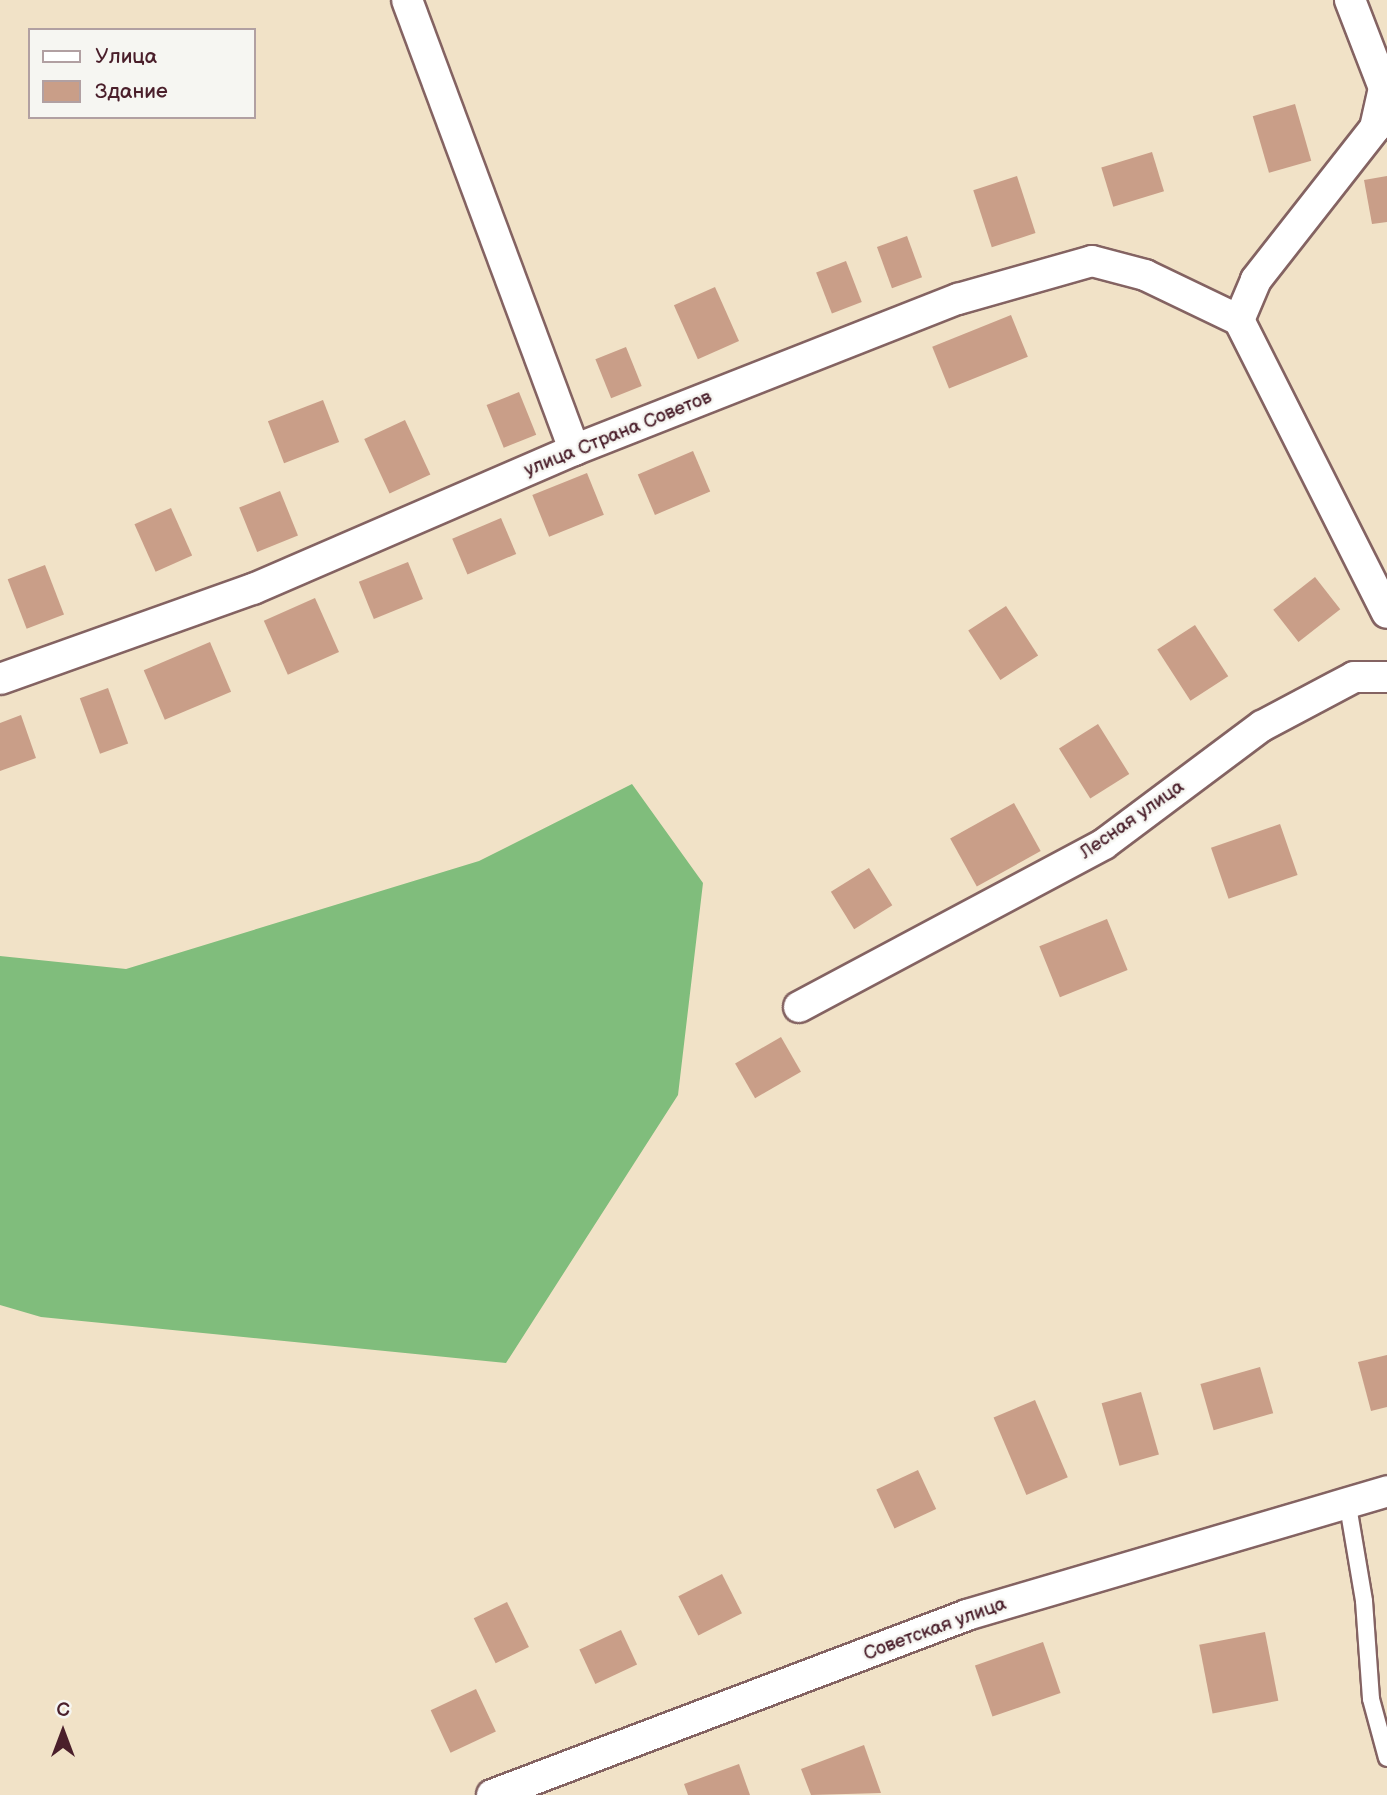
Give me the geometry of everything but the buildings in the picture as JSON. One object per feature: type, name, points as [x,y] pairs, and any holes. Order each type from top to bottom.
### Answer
[{"type":"street","points":[[407,0],[574,450]]},
{"type":"street","points":[[1350,0],[1384,88],[1375,128],[1256,280],[1239,320],[1387,613]]},
{"type":"street","name":"улица Страна Советов","points":[[0,679],[253,589],[574,450],[958,299],[1092,261],[1145,275],[1239,320]]},
{"type":"street","name":"Лесная улица","points":[[800,1007],[1104,844],[1262,726],[1354,677],[1387,677]]},
{"type":"street","name":"Советская улица","points":[[492,1795],[967,1615],[1347,1500],[1387,1491]]},
{"type":"lane","points":[[1347,1500],[1364,1601],[1371,1699],[1387,1758]]},
{"type":"green space","points":[[632,784],[703,883],[678,1095],[506,1363],[41,1317],[0,1305],[0,956],[126,969],[479,861]]}]
